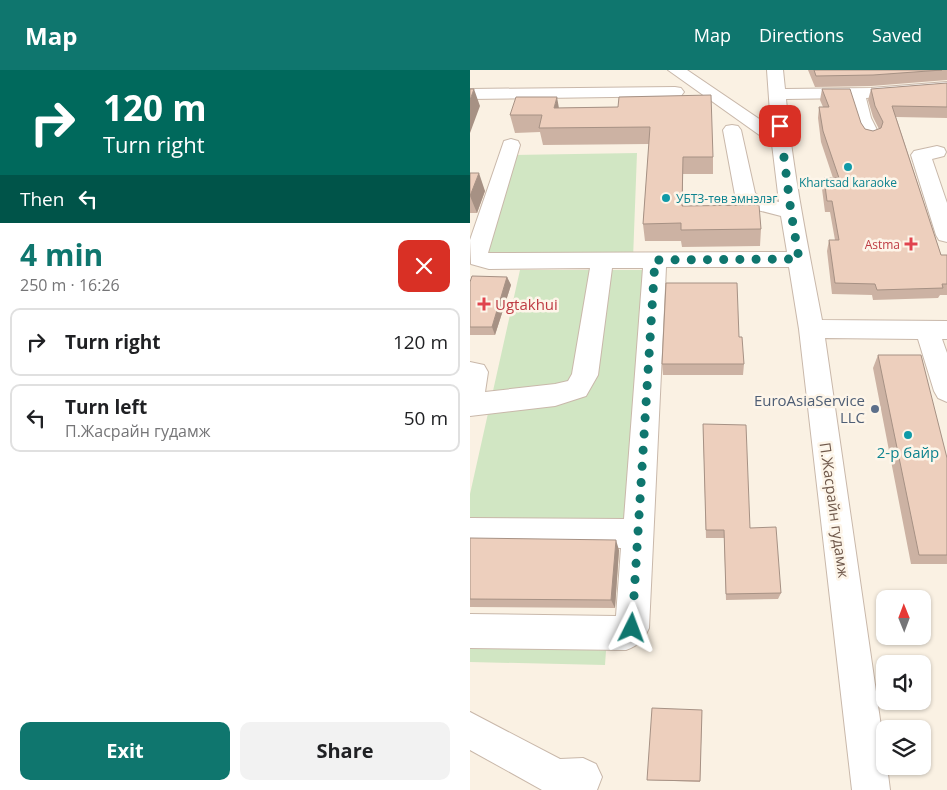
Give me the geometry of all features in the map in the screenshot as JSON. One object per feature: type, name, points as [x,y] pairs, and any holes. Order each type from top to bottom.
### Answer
[{"type":"street","points":[[676,70],[781,142]]},
{"type":"street","name":"П.Жасрайн гудамж","points":[[776,70],[781,142],[811,330],[872,790]]},
{"type":"street","points":[[777,94],[947,87]]},
{"type":"street","points":[[470,94],[675,92]]},
{"type":"street","points":[[856,92],[862,118],[870,134]]},
{"type":"street","points":[[732,130],[745,195],[753,202],[791,212]]},
{"type":"street","points":[[511,145],[474,259],[489,261],[799,259]]},
{"type":"street","points":[[947,180],[942,151],[921,155],[947,235]]},
{"type":"street","points":[[470,372],[475,372],[470,404],[556,395],[578,389],[585,375],[602,260]]},
{"type":"street","points":[[470,631],[626,633],[632,628],[636,534],[655,260]]},
{"type":"street","points":[[811,330],[937,330],[947,392]]},
{"type":"street","points":[[470,532],[636,534]]},
{"type":"street","points":[[470,730],[558,778],[583,777]]},
{"type":"green space","points":[[637,153],[633,259],[482,260],[513,155]]},
{"type":"green space","points":[[520,270],[656,270],[639,523],[470,523],[470,494]]},
{"type":"green space","points":[[470,636],[607,636],[605,665],[470,662]]},
{"type":"building","points":[[814,70],[942,70],[873,75],[816,76]]},
{"type":"building","points":[[947,83],[947,107],[892,106],[941,255],[947,255],[947,284],[942,284],[943,288],[877,290],[875,284],[835,283],[829,240],[839,240],[832,201],[827,201],[824,178],[839,178],[823,131],[819,107],[829,107],[822,89],[850,89],[861,123],[865,129],[873,131],[881,128],[883,122],[875,106],[871,89]]},
{"type":"building","points":[[470,89],[474,89],[470,100]]},
{"type":"building","points":[[711,95],[713,157],[683,157],[682,206],[759,205],[761,229],[681,230],[681,223],[643,224],[650,127],[539,128],[542,115],[510,115],[516,97],[557,97],[554,108],[618,107],[619,97]]},
{"type":"building","points":[[470,173],[479,173],[470,196]]},
{"type":"building","points":[[472,276],[507,277],[492,327],[470,327],[470,282]]},
{"type":"building","points":[[666,283],[737,283],[739,337],[742,337],[744,364],[662,364]]},
{"type":"building","name":"2-р байр","points":[[878,355],[921,355],[947,458],[947,555],[919,555]]},
{"type":"building","points":[[703,424],[746,425],[750,528],[776,527],[781,593],[726,594],[724,530],[706,530]]},
{"type":"building","points":[[470,538],[616,540],[611,600],[470,599]]},
{"type":"building","points":[[652,708],[702,710],[700,781],[647,780]]},
{"type":"place","name":"Khartsad karaoke","points":[[848,167]]},
{"type":"place","name":"УБТЗ-төв эмнэлэг","points":[[666,198]]},
{"type":"place","name":"Astma","points":[[911,244]]},
{"type":"place","name":"Ugtakhui","points":[[484,304]]},
{"type":"place","name":"EuroAsiaService LLC","points":[[875,409]]},
{"type":"place","name":"2-р байр","points":[[908,435]]},
{"type":"route","points":[[632,628],[636,534],[655,260],[799,259],[780,126]]}]
